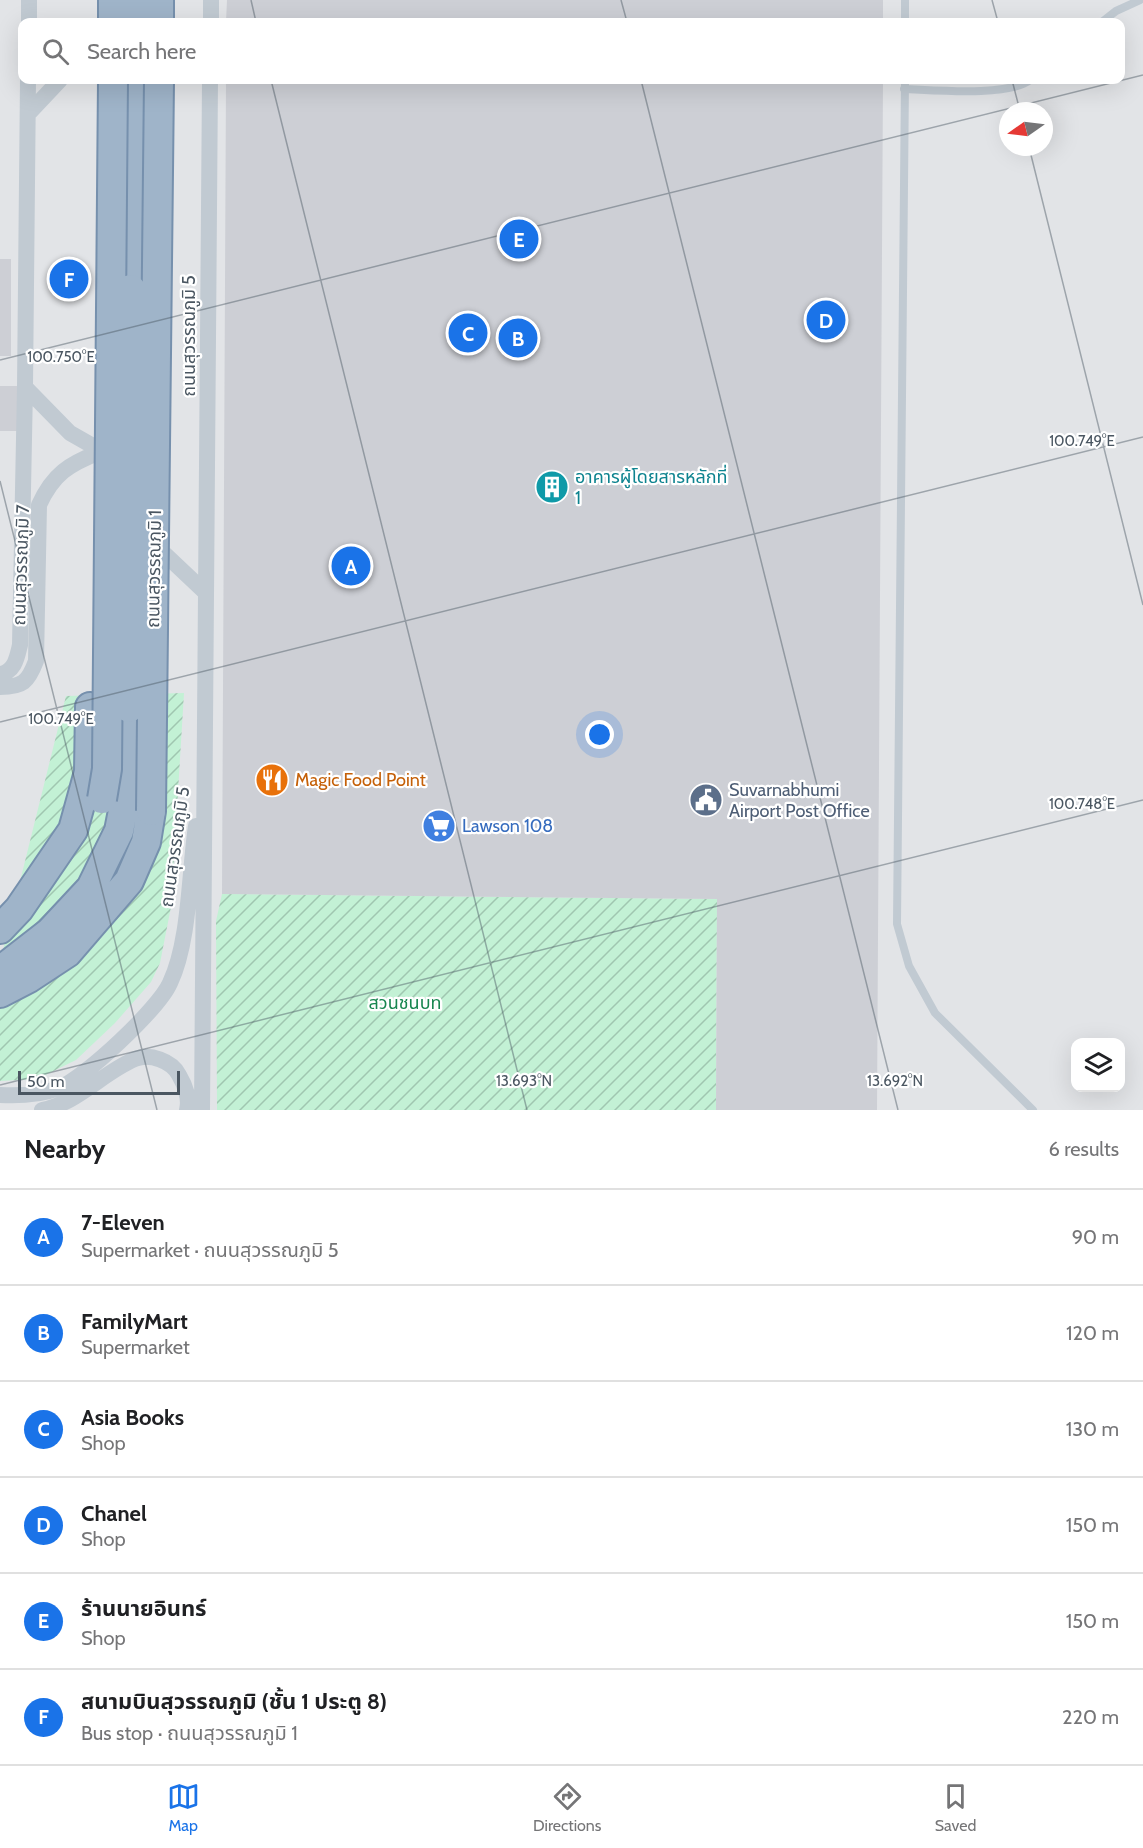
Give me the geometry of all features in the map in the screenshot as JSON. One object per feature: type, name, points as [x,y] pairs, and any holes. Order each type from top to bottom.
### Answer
[{"type":"highway","points":[[94,0],[94,18]]},
{"type":"highway","points":[[113,0],[113,18]]},
{"type":"highway","points":[[134,0],[134,18]]},
{"type":"highway","points":[[159,0],[159,18]]},
{"type":"highway","points":[[0,929],[19,909],[73,830],[89,771],[93,84]]},
{"type":"highway","points":[[0,934],[9,928],[75,855],[102,799],[107,769],[112,84]]},
{"type":"highway","name":"ถนนสุวรรณภูมิ 1","points":[[0,970],[50,932],[92,888],[119,831],[128,785],[134,84]]},
{"type":"highway","name":"ถนนสุวรรณภูมิ 1","points":[[0,993],[29,978],[67,953],[129,881],[146,842],[151,811],[159,84]]},
{"type":"street","points":[[29,0],[29,18]]},
{"type":"street","points":[[106,0],[106,18]]},
{"type":"street","points":[[211,0],[211,18]]},
{"type":"street","points":[[0,674],[6,673],[15,664],[20,645],[28,84]]},
{"type":"street","points":[[28,114],[56,84]]},
{"type":"street","points":[[104,453],[106,84]]},
{"type":"street","name":"ถนนสุวรรณภูมิ 5","points":[[193,1108],[202,1079],[210,84]]},
{"type":"street","points":[[25,387],[70,433],[104,453],[116,466],[137,523],[206,593]]},
{"type":"street","name":"ถนนสุวรรณภูมิ 7","points":[[0,687],[23,684],[31,676],[36,661],[39,505],[48,485],[66,470],[80,460],[104,453]]},
{"type":"street","name":"ถนนสุวรรณภูมิ 5","points":[[0,1095],[20,1096],[59,1088],[85,1073],[159,1000],[168,988],[176,967],[184,929],[192,852],[205,771]]},
{"type":"street","name":"ถนนสุวรรณภูมิ 5","points":[[42,1110],[77,1096],[137,1058],[153,1058],[166,1062],[178,1072],[193,1108]]},
{"type":"lane","points":[[905,0],[905,18]]},
{"type":"lane","points":[[1107,18],[1116,11],[1140,0]]},
{"type":"lane","points":[[904,84],[897,924],[909,966],[935,1013],[1033,1110]]},
{"type":"lane","points":[[904,89],[997,91],[1025,84]]},
{"type":"shaded area","points":[[0,0],[1143,0],[1143,1110],[0,1110]]},
{"type":"green space","points":[[184,693],[171,907],[160,963],[151,982],[115,1023],[76,1060],[37,1079],[0,1081],[0,962],[66,696]]},
{"type":"green space","name":"สวนชนบท","points":[[222,894],[717,899],[716,1110],[217,1110],[216,921]]},
{"type":"building","points":[[227,0],[883,0],[883,18],[226,18]]},
{"type":"building","name":"อาคารผู้โดยสารหลักที่ 1","points":[[226,84],[883,84],[877,1110],[716,1110],[717,899],[222,894]]},
{"type":"building","points":[[0,259],[11,259],[11,356],[0,356]]},
{"type":"building","points":[[0,386],[20,386],[20,431],[0,431]]},
{"type":"place","name":"ร้านนายอินทร์","points":[[519,239]]},
{"type":"place","name":"สนามบินสุวรรณภูมิ (ชั้น 1 ประตู 8)","points":[[69,279]]},
{"type":"place","name":"Chanel","points":[[826,320]]},
{"type":"place","name":"Asia Books","points":[[468,333]]},
{"type":"place","name":"FamilyMart","points":[[518,338]]},
{"type":"place","name":"อาคารผู้โดยสารหลักที่ 1","points":[[552,487]]},
{"type":"place","name":"7-Eleven","points":[[351,566]]},
{"type":"place","name":"Magic Food Point","points":[[272,780]]},
{"type":"place","name":"Suvarnabhumi Airport Post Office","points":[[706,800]]},
{"type":"place","name":"Lawson 108","points":[[439,826]]}]
